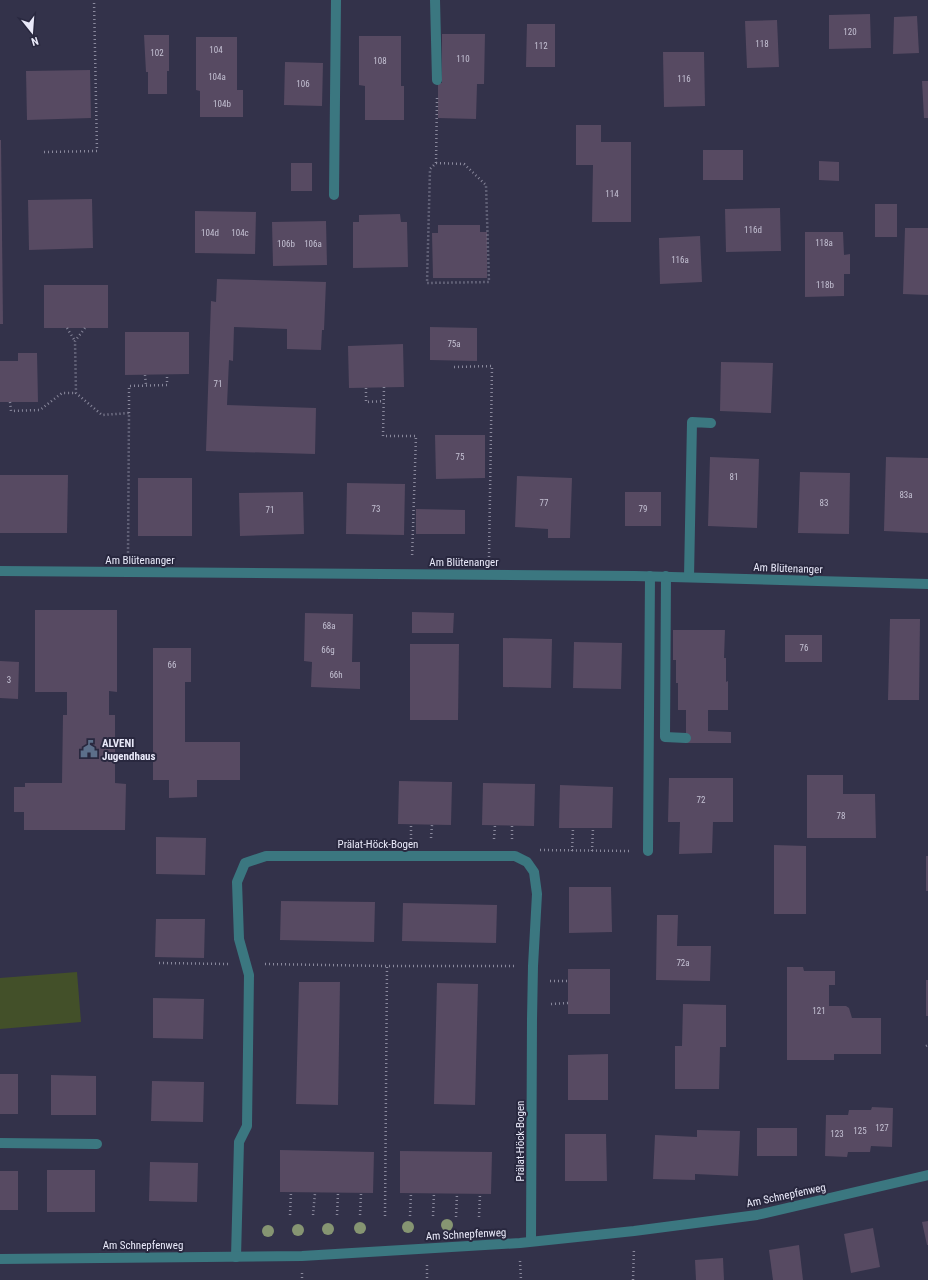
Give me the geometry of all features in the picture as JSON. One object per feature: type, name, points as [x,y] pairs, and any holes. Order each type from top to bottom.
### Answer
[{"type":"street","points":[[334,195],[336,0]]},
{"type":"street","points":[[435,0],[437,80]]},
{"type":"street","points":[[689,577],[692,422],[711,423]]},
{"type":"street","name":"Am Blütenanger","points":[[0,571],[666,576],[928,584]]},
{"type":"street","points":[[648,851],[650,576]]},
{"type":"street","points":[[666,576],[665,737],[686,738]]},
{"type":"street","name":"Prälat-Höck-Bogen","points":[[236,1256],[239,1142],[247,1126],[249,975],[239,939],[238,882],[245,863],[266,856],[515,856],[527,862],[534,872],[537,894],[533,966],[532,1241]]},
{"type":"street","points":[[0,1143],[96,1144]]},
{"type":"street","name":"Am Schnepfenweg","points":[[0,1259],[302,1256],[532,1241],[634,1231],[756,1215],[928,1175]]},
{"type":"path","points":[[44,152],[97,151],[94,0]]},
{"type":"path","points":[[436,162],[464,164],[486,185],[489,282],[427,283],[430,169],[436,162],[437,80]]},
{"type":"path","points":[[67,328],[74,341],[76,393]]},
{"type":"path","points":[[74,341],[85,328]]},
{"type":"path","points":[[454,367],[492,366],[488,575]]},
{"type":"path","points":[[128,572],[129,386],[167,385],[167,374]]},
{"type":"path","points":[[145,375],[146,385]]},
{"type":"path","points":[[384,387],[383,436],[416,436],[412,574]]},
{"type":"path","points":[[366,388],[366,402],[384,401]]},
{"type":"path","points":[[10,402],[11,411],[40,410],[62,393],[76,393],[102,415],[129,413]]},
{"type":"path","points":[[572,851],[573,828]]},
{"type":"path","points":[[592,851],[593,828]]},
{"type":"path","points":[[527,862],[539,850],[634,851]]},
{"type":"path","points":[[159,963],[533,966]]},
{"type":"path","points":[[385,1216],[387,966]]},
{"type":"path","points":[[290,1215],[291,1192]]},
{"type":"path","points":[[313,1215],[315,1192]]},
{"type":"path","points":[[336,1215],[338,1193]]},
{"type":"path","points":[[410,1216],[411,1193]]},
{"type":"path","points":[[433,1216],[434,1193]]},
{"type":"path","points":[[360,1215],[361,1194]]},
{"type":"path","points":[[456,1217],[457,1194]]},
{"type":"path","points":[[479,1217],[480,1194]]},
{"type":"path","points":[[633,1280],[634,1231]]},
{"type":"green space","points":[[77,972],[81,1022],[0,1029],[0,978]]},
{"type":"building","points":[[870,14],[871,48],[829,49],[829,15]]},
{"type":"building","points":[[917,16],[919,53],[893,54],[894,17]]},
{"type":"building","points":[[777,20],[779,67],[747,68],[745,21]]},
{"type":"building","points":[[527,24],[555,24],[555,67],[526,67]]},
{"type":"building","points":[[442,34],[485,34],[484,84],[477,84],[476,119],[438,118],[438,83],[442,83]]},
{"type":"building","points":[[144,35],[169,35],[169,71],[167,71],[167,94],[148,94],[148,72],[146,72]]},
{"type":"building","points":[[359,36],[401,36],[401,86],[404,86],[404,120],[365,120],[365,86],[359,85]]},
{"type":"building","points":[[196,37],[237,37],[237,90],[243,90],[243,117],[200,117],[200,91],[196,90]]},
{"type":"building","points":[[663,52],[704,52],[705,106],[664,107]]},
{"type":"building","points":[[285,62],[323,63],[322,106],[284,105]]},
{"type":"building","points":[[90,70],[91,118],[27,120],[26,71]]},
{"type":"building","points":[[922,81],[928,81],[928,118],[924,118]]},
{"type":"building","points":[[576,125],[601,125],[601,142],[631,142],[631,222],[592,222],[593,165],[576,165]]},
{"type":"building","points":[[1,140],[3,324],[0,324]]},
{"type":"building","points":[[703,150],[743,150],[743,180],[703,180]]},
{"type":"building","points":[[819,161],[839,162],[839,181],[819,180]]},
{"type":"building","points":[[291,163],[312,163],[312,191],[291,191]]},
{"type":"building","points":[[92,199],[93,248],[29,250],[28,200]]},
{"type":"building","points":[[875,204],[897,204],[897,237],[875,237]]},
{"type":"building","points":[[780,208],[781,251],[726,252],[725,209]]},
{"type":"building","points":[[195,211],[256,212],[255,254],[195,253]]},
{"type":"building","points":[[400,214],[401,222],[407,222],[408,267],[353,268],[353,222],[359,222],[359,215]]},
{"type":"building","points":[[326,221],[327,265],[273,266],[272,222]]},
{"type":"building","points":[[438,225],[480,225],[480,232],[487,232],[487,278],[433,278],[432,233],[438,233]]},
{"type":"building","points":[[905,228],[928,228],[928,295],[903,294]]},
{"type":"building","points":[[805,232],[843,232],[844,255],[850,254],[850,274],[844,274],[844,296],[805,297]]},
{"type":"building","points":[[700,236],[702,282],[660,284],[659,238]]},
{"type":"building","points":[[217,279],[326,282],[324,330],[322,330],[321,350],[287,349],[287,329],[234,327],[233,361],[229,360],[227,405],[316,408],[315,454],[206,451],[211,301],[216,302]]},
{"type":"building","points":[[44,285],[108,285],[108,328],[44,328]]},
{"type":"building","points":[[430,327],[477,328],[477,361],[430,360]]},
{"type":"building","points":[[125,332],[189,332],[189,374],[125,375]]},
{"type":"building","points":[[403,344],[404,387],[349,388],[348,346]]},
{"type":"building","points":[[18,353],[37,353],[38,402],[0,402],[0,361],[18,361]]},
{"type":"building","points":[[721,362],[773,363],[771,413],[720,411]]},
{"type":"building","points":[[435,435],[485,435],[485,478],[436,479]]},
{"type":"building","points":[[710,457],[759,459],[757,528],[708,526]]},
{"type":"building","points":[[886,457],[928,458],[928,533],[884,531]]},
{"type":"building","points":[[800,472],[850,473],[849,534],[798,533]]},
{"type":"building","points":[[0,475],[68,475],[67,533],[0,533]]},
{"type":"building","points":[[517,476],[572,478],[570,538],[548,538],[548,529],[515,527]]},
{"type":"building","points":[[138,478],[192,478],[192,536],[138,536]]},
{"type":"building","points":[[347,483],[405,484],[404,535],[346,534]]},
{"type":"building","points":[[303,492],[304,534],[240,536],[239,493]]},
{"type":"building","points":[[625,492],[661,492],[661,526],[625,526]]},
{"type":"building","points":[[416,509],[465,510],[465,534],[416,534]]},
{"type":"building","name":"ALVENI Jugendhaus","points":[[35,610],[117,610],[117,692],[109,691],[109,715],[115,715],[115,783],[126,784],[125,830],[24,830],[24,812],[14,812],[14,787],[25,787],[25,783],[62,783],[63,715],[67,715],[67,692],[35,692]]},
{"type":"building","points":[[412,612],[454,613],[453,633],[412,633]]},
{"type":"building","points":[[305,613],[353,614],[352,662],[360,662],[360,689],[311,687],[312,662],[304,661]]},
{"type":"building","points":[[890,619],[920,619],[919,700],[888,700]]},
{"type":"building","points":[[673,630],[725,630],[724,658],[726,658],[726,682],[728,681],[728,710],[708,710],[708,731],[731,732],[731,743],[686,743],[686,710],[678,710],[676,660],[673,660]]},
{"type":"building","points":[[785,635],[822,635],[822,662],[785,662]]},
{"type":"building","points":[[503,638],[552,639],[551,688],[503,687]]},
{"type":"building","points":[[574,642],[622,643],[621,689],[573,688]]},
{"type":"building","points":[[410,644],[459,644],[458,720],[410,720]]},
{"type":"building","points":[[153,648],[191,648],[191,682],[185,682],[185,742],[240,742],[240,780],[197,780],[197,797],[169,798],[169,780],[153,780]]},
{"type":"building","points":[[0,661],[19,662],[18,699],[0,698]]},
{"type":"building","points":[[807,775],[843,775],[843,794],[875,794],[876,838],[807,838]]},
{"type":"building","points":[[669,778],[733,778],[733,822],[713,822],[712,853],[679,854],[680,822],[668,822]]},
{"type":"building","points":[[399,781],[452,782],[451,825],[398,824]]},
{"type":"building","points":[[483,783],[535,784],[534,826],[482,825]]},
{"type":"building","points":[[560,785],[613,787],[612,828],[559,828]]},
{"type":"building","points":[[156,837],[206,838],[205,875],[156,874]]},
{"type":"building","points":[[774,845],[806,846],[806,914],[774,914]]},
{"type":"building","points":[[926,856],[928,856],[928,891],[926,891]]},
{"type":"building","points":[[569,887],[611,887],[612,932],[569,933]]},
{"type":"building","points":[[281,901],[375,902],[374,942],[280,940]]},
{"type":"building","points":[[403,903],[497,905],[496,943],[402,941]]},
{"type":"building","points":[[657,915],[678,915],[677,946],[711,946],[710,981],[656,980]]},
{"type":"building","points":[[156,919],[205,919],[204,958],[155,957]]},
{"type":"building","points":[[787,967],[803,967],[804,971],[835,971],[835,985],[829,985],[829,1006],[846,1006],[849,1008],[852,1018],[881,1018],[881,1054],[834,1054],[834,1060],[787,1060]]},
{"type":"building","points":[[568,969],[610,969],[610,1014],[568,1014]]},
{"type":"building","points":[[926,980],[928,980],[928,1016],[926,1016]]},
{"type":"building","points":[[299,982],[340,982],[338,1105],[296,1104]]},
{"type":"building","points":[[437,983],[478,984],[475,1105],[434,1104]]},
{"type":"building","points":[[153,998],[204,999],[203,1039],[153,1038]]},
{"type":"building","points":[[683,1004],[726,1005],[726,1047],[720,1047],[719,1089],[675,1089],[675,1046],[682,1046]]},
{"type":"building","points":[[608,1054],[608,1100],[568,1100],[568,1055]]},
{"type":"building","points":[[0,1074],[18,1074],[18,1114],[0,1114]]},
{"type":"building","points":[[51,1075],[96,1076],[96,1115],[51,1115]]},
{"type":"building","points":[[152,1081],[204,1082],[203,1122],[151,1121]]},
{"type":"building","points":[[872,1107],[893,1108],[892,1147],[871,1146],[870,1152],[848,1152],[847,1157],[825,1156],[826,1115],[848,1115],[849,1110],[871,1110]]},
{"type":"building","points":[[757,1128],[797,1128],[797,1156],[757,1156]]},
{"type":"building","points":[[697,1130],[740,1131],[738,1176],[695,1174],[695,1180],[653,1179],[655,1135],[697,1137]]},
{"type":"building","points":[[565,1134],[606,1134],[607,1181],[565,1181]]},
{"type":"building","points":[[280,1150],[374,1152],[373,1193],[280,1192]]},
{"type":"building","points":[[400,1151],[492,1152],[491,1194],[400,1193]]},
{"type":"building","points":[[150,1162],[198,1163],[197,1202],[149,1201]]},
{"type":"building","points":[[47,1170],[95,1170],[95,1212],[47,1212]]},
{"type":"building","points":[[0,1171],[18,1171],[18,1210],[0,1210]]},
{"type":"building","points":[[928,1221],[928,1245],[927,1245],[922,1222]]},
{"type":"building","points":[[873,1228],[880,1267],[851,1273],[844,1234]]},
{"type":"building","points":[[799,1245],[803,1280],[773,1280],[769,1250]]},
{"type":"building","points":[[723,1258],[724,1280],[696,1280],[695,1260]]},
{"type":"place","name":"ALVENI Jugendhaus","points":[[89,749]]}]
